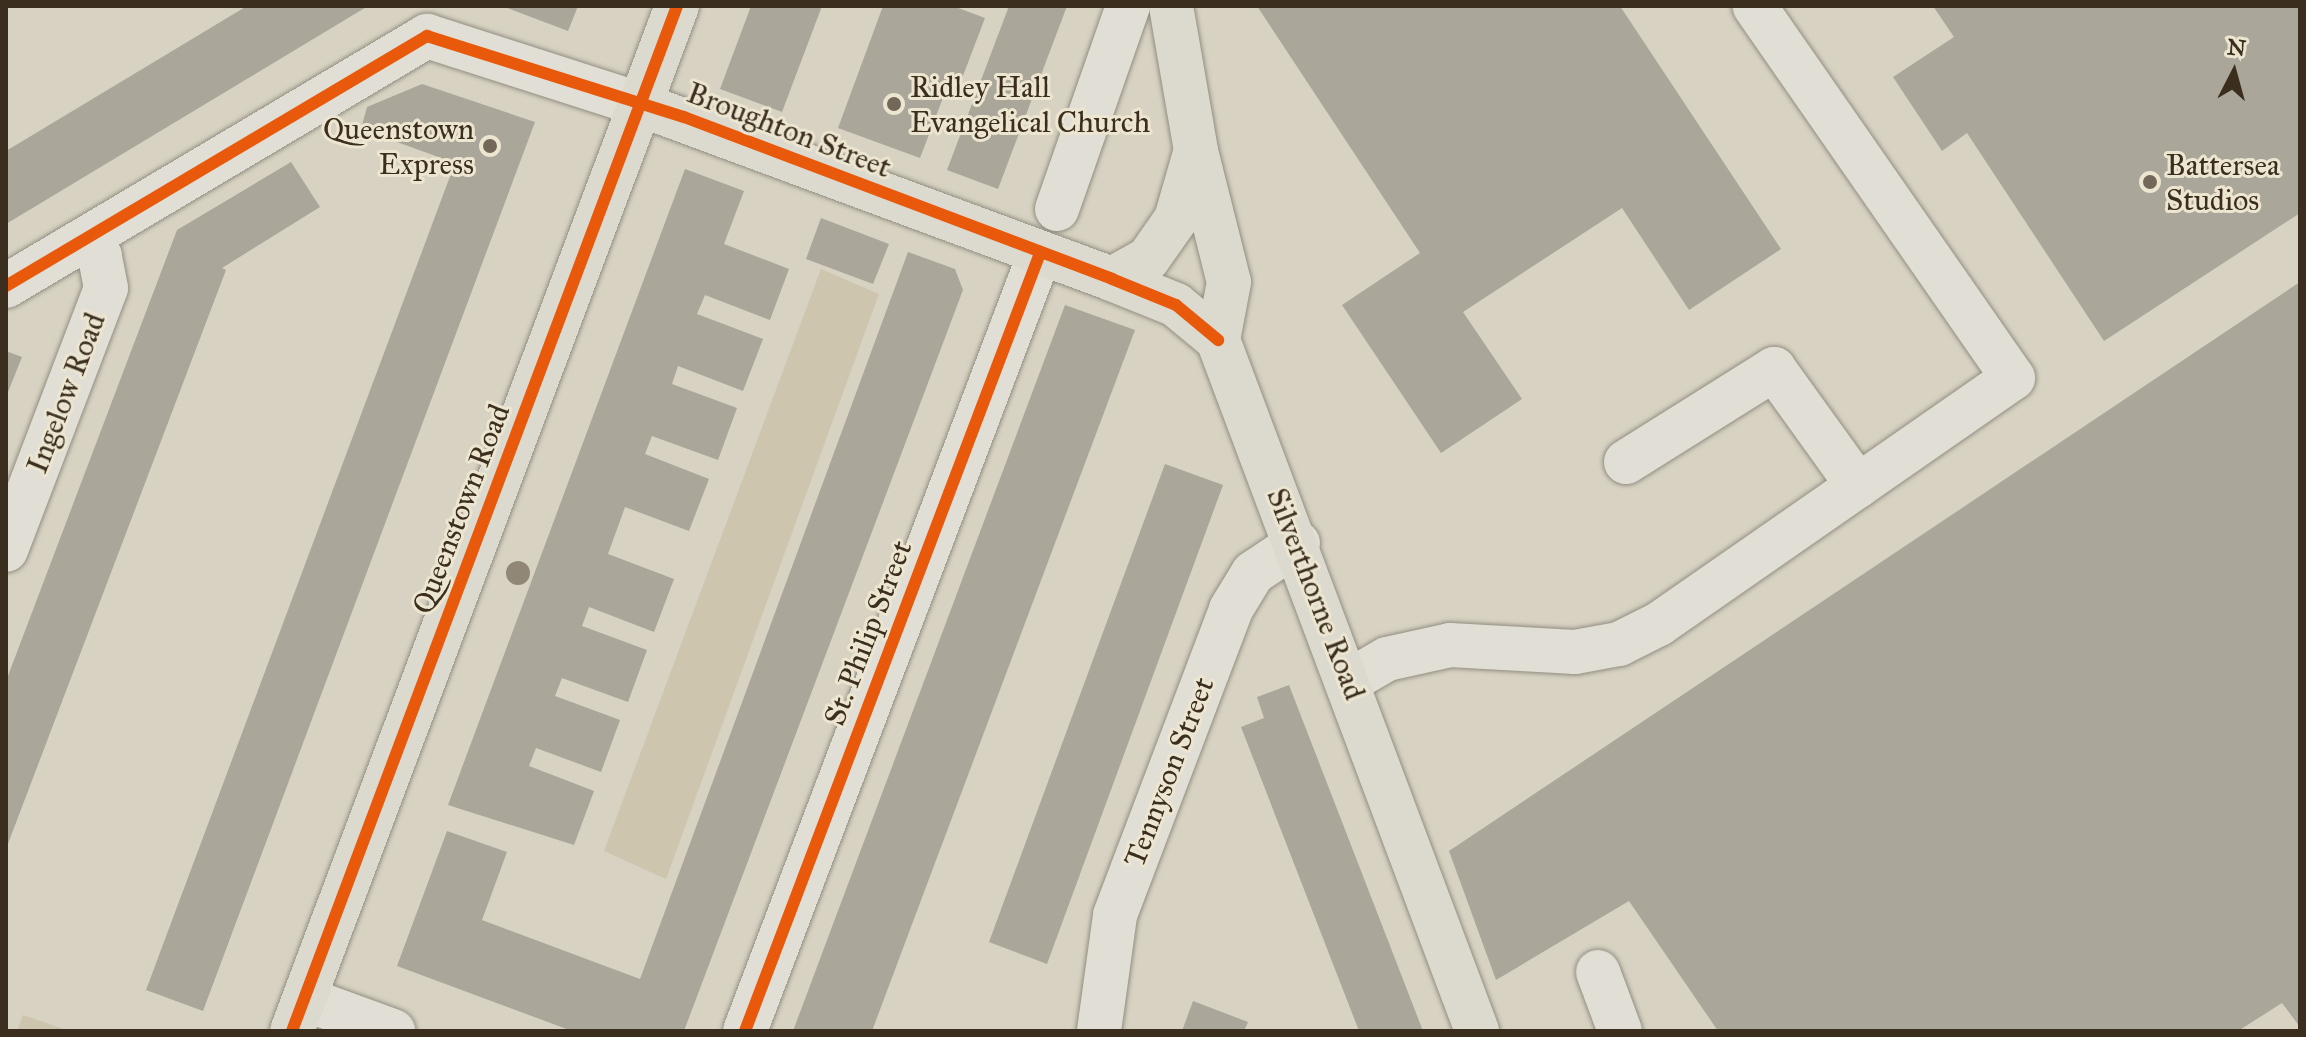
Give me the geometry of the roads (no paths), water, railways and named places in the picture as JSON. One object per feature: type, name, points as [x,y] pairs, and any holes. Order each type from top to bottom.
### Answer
[{"type":"main road","name":"Queenstown Road","points":[[298,1015],[677,6]]},
{"type":"main road","points":[[1171,6],[1196,151],[1229,282],[1218,340]]},
{"type":"main road","name":"Broughton Street","points":[[639,104],[1176,305],[1218,340]]},
{"type":"main road","points":[[1112,279],[1148,259],[1176,219],[1196,151]]},
{"type":"main road","name":"Silverthorne Road","points":[[1218,340],[1298,543],[1477,1031]]},
{"type":"street","points":[[1057,209],[1128,6]]},
{"type":"street","points":[[1349,681],[1387,659],[1450,645],[1575,652],[1619,644],[1659,624],[2013,378],[1754,6]]},
{"type":"street","name":"Broughton Street","points":[[6,286],[435,22],[639,104]]},
{"type":"street","name":"Ingelow Road","points":[[6,550],[106,288],[100,256],[87,238]]},
{"type":"street","name":"St. Philip Street","points":[[745,1031],[1040,253]]},
{"type":"street","points":[[1626,462],[1774,369],[1858,486]]},
{"type":"street","name":"Tennyson Street","points":[[1099,1031],[1115,915],[1231,609],[1253,573],[1298,543]]},
{"type":"street","points":[[1598,972],[1620,1031]]},
{"type":"street","points":[[298,1015],[393,1031]]},
{"type":"place","name":"Ridley Hall Evangelical Church","points":[[894,104]]},
{"type":"place","name":"Queenstown Express","points":[[490,146]]},
{"type":"place","name":"Battersea Studios","points":[[2150,182]]}]
